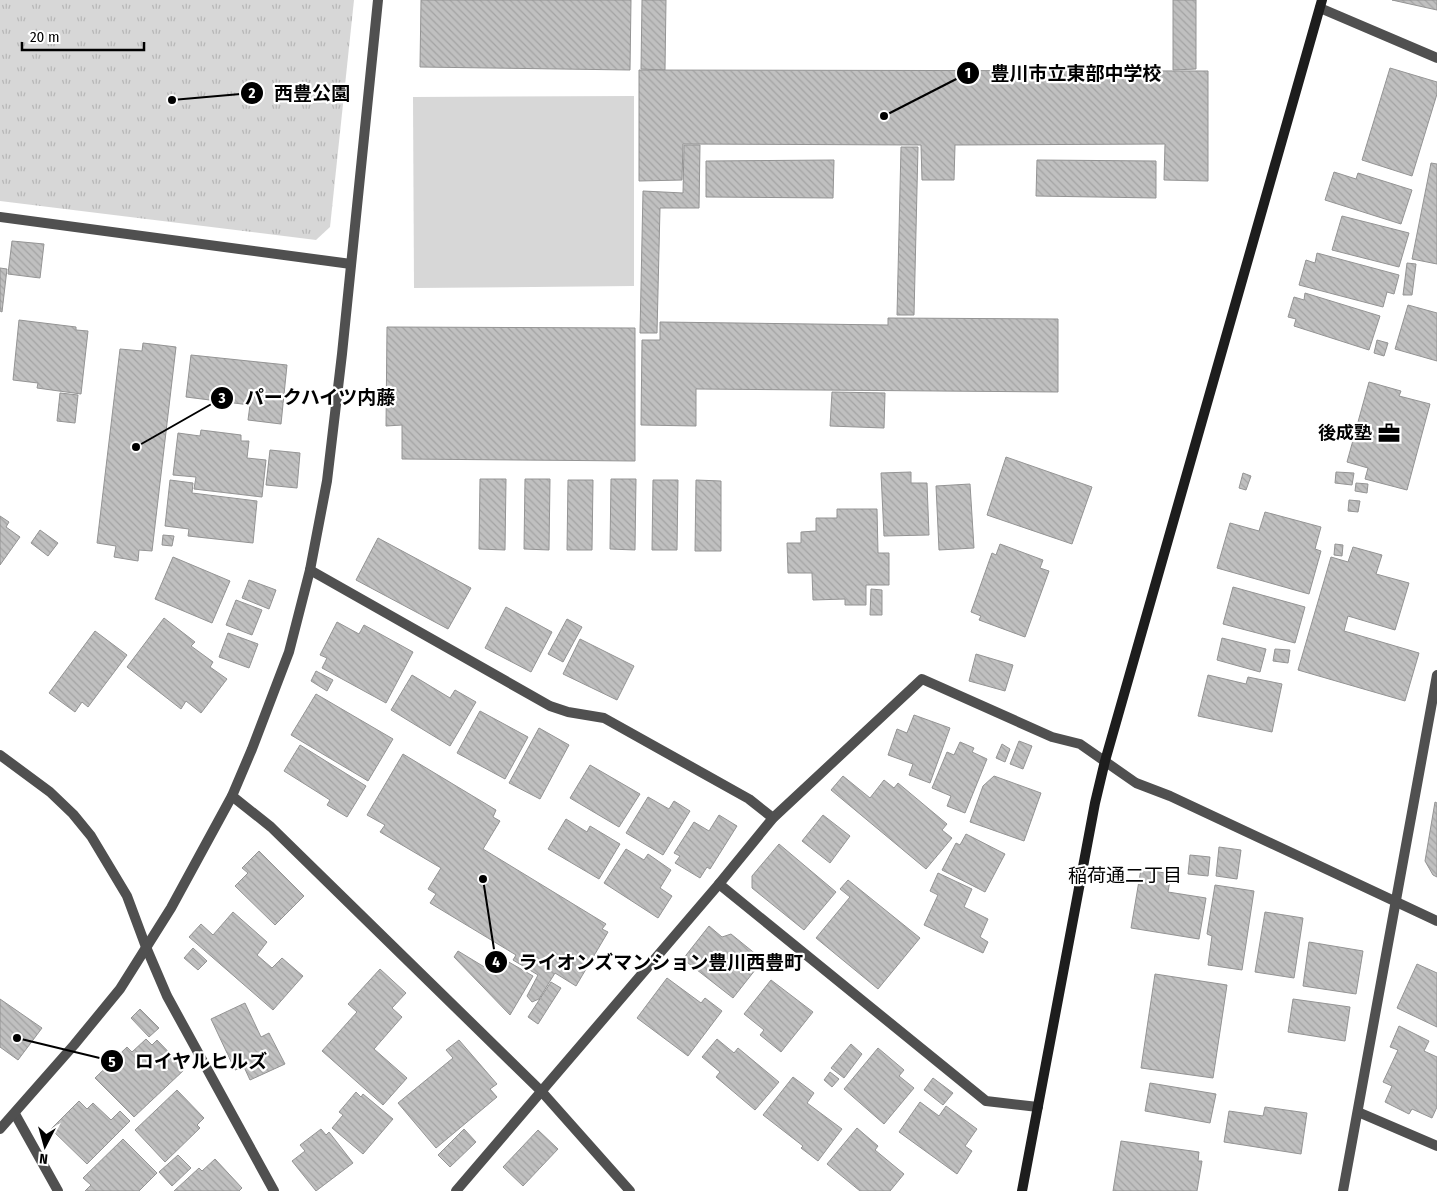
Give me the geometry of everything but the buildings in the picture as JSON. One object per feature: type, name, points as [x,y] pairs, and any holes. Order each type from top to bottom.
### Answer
[{"type":"street","points":[[0,1130],[120,988],[171,908],[232,796],[289,652],[310,570],[327,480],[378,0]]},
{"type":"street","points":[[1022,1191],[1095,803],[1105,762],[1321,4],[1437,58]]},
{"type":"street","points":[[0,217],[351,264]]},
{"type":"street","points":[[310,570],[550,706],[568,712],[604,718],[749,799],[773,818]]},
{"type":"street","points":[[1343,1191],[1437,675]]},
{"type":"street","points":[[456,1191],[720,884],[773,818],[922,678],[1052,737],[1080,744],[1136,783],[1170,796],[1437,921]]},
{"type":"street","points":[[0,755],[50,792],[73,814],[91,836],[127,896],[167,996],[271,1190]]},
{"type":"street","points":[[232,796],[278,834],[542,1092],[630,1191]]},
{"type":"street","points":[[720,884],[986,1101],[1038,1107]]},
{"type":"street","points":[[1358,1112],[1437,1146]]},
{"type":"street","points":[[15,1114],[58,1191]]},
{"type":"green space","points":[[0,0],[354,0],[330,227],[316,240],[0,201]]},
{"type":"green space","points":[[634,96],[634,286],[414,288],[413,97]]},
{"type":"place","name":"西豊公園","points":[[172,100]]},
{"type":"place","name":"豊川市立東部中学校","points":[[884,116]]},
{"type":"place","name":"後成塾","points":[[1389,433]]},
{"type":"place","name":"パークハイツ内藤","points":[[136,447]]},
{"type":"place","name":"ライオンズマンション豊川西豊町","points":[[483,879]]},
{"type":"place","name":"ロイヤルヒルズ","points":[[17,1038]]},
{"type":"district","name":"稲荷通二丁目","points":[[1125,875]]}]
